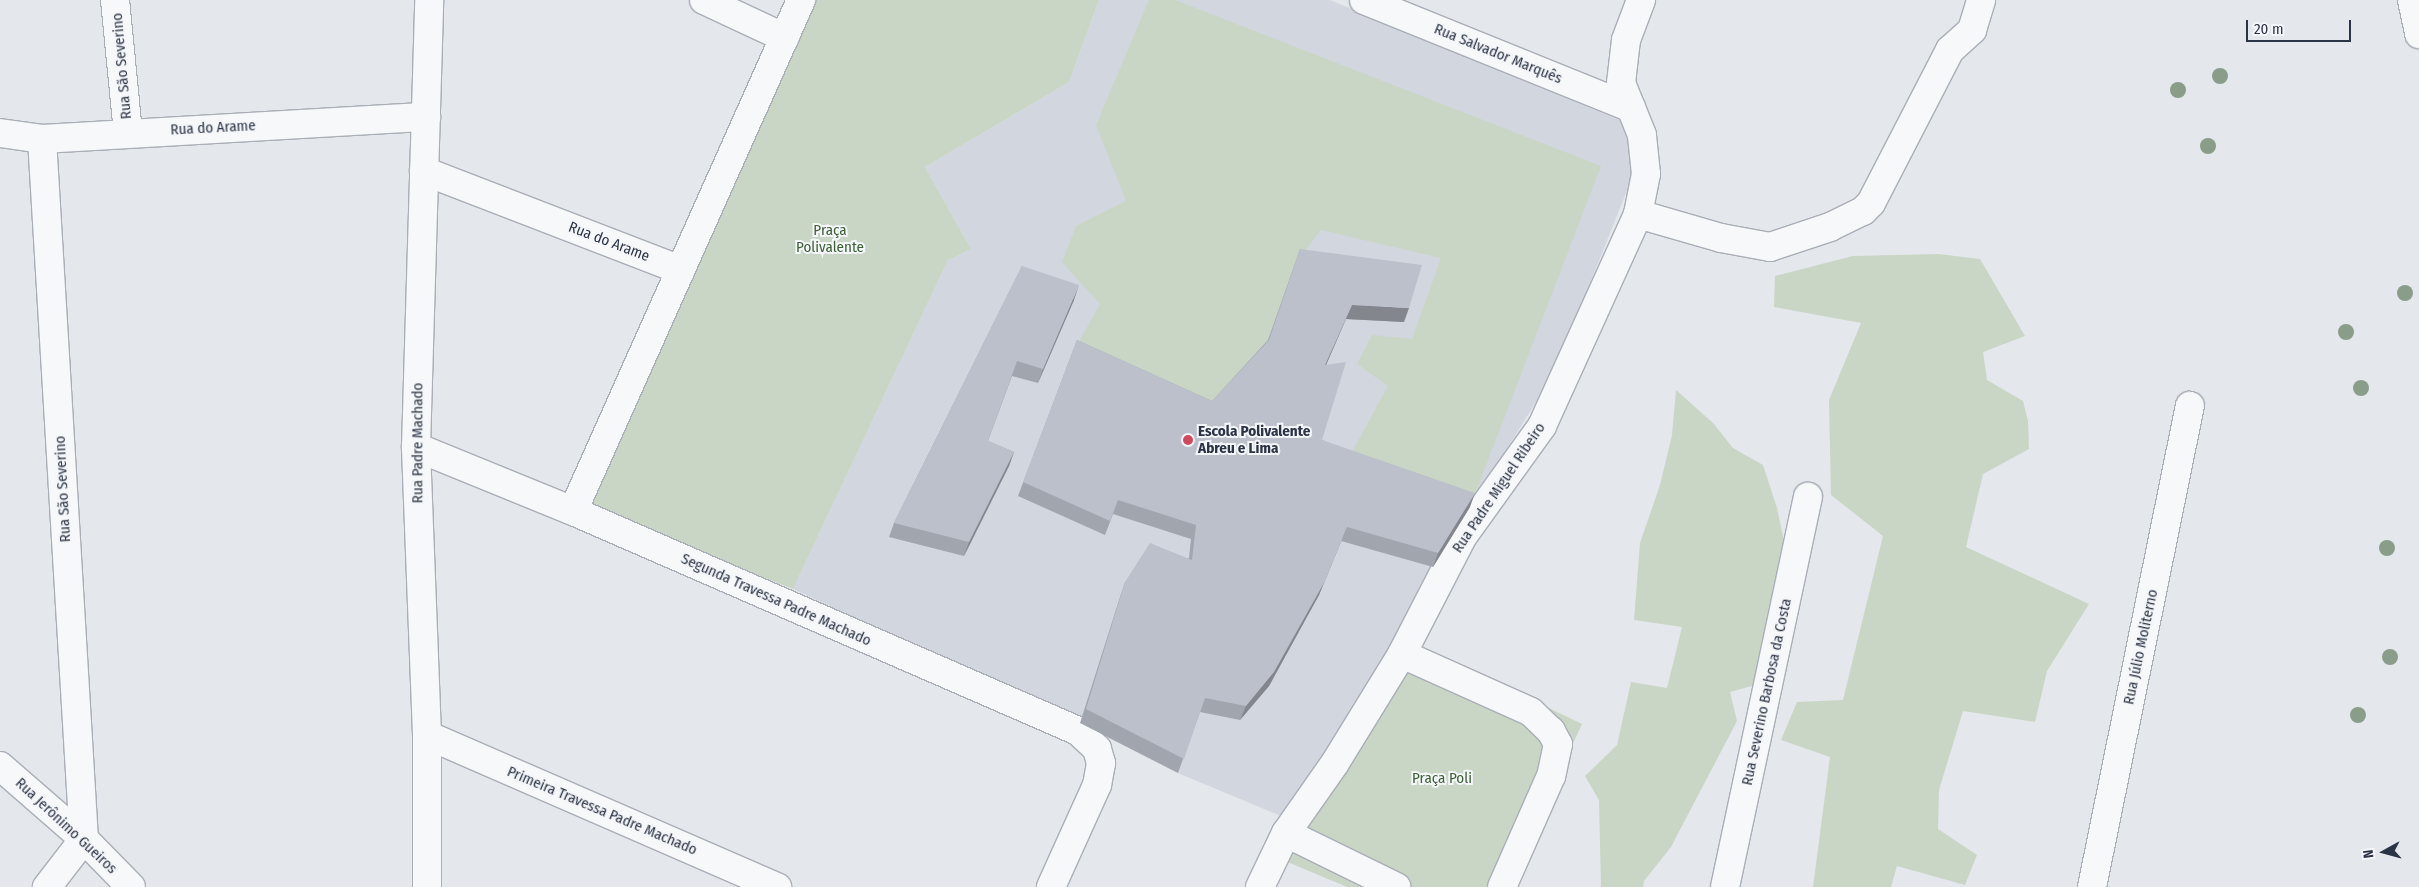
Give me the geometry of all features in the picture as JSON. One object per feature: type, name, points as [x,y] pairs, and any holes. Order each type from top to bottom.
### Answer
[{"type":"street","name":"Rua São Severino","points":[[116,0],[128,132]]},
{"type":"street","name":"Rua Padre Machado","points":[[427,887],[427,735],[416,447],[429,0]]},
{"type":"street","points":[[704,0],[785,38]]},
{"type":"street","points":[[573,511],[801,0]]},
{"type":"street","name":"Rua Salvador Marquês","points":[[1364,0],[1631,108]]},
{"type":"street","name":"Rua Padre Miguel Ribeiro","points":[[1260,887],[1286,833],[1335,764],[1402,654],[1463,536],[1542,426],[1638,214],[1646,174],[1642,135],[1621,84],[1626,40],[1641,0]]},
{"type":"street","points":[[1638,214],[1721,238],[1770,247],[1830,227],[1863,211],[1871,203],[1950,50],[1972,30],[1980,0]]},
{"type":"street","points":[[2412,0],[2419,34]]},
{"type":"street","name":"Rua do Arame","points":[[0,133],[42,139],[128,132],[426,117]]},
{"type":"street","name":"Rua São Severino","points":[[42,139],[84,839]]},
{"type":"street","name":"Rua do Arame","points":[[424,171],[681,270]]},
{"type":"street","name":"Rua Júlio Moliterno","points":[[2092,887],[2190,406]]},
{"type":"street","name":"Segunda Travessa Padre Machado","points":[[416,447],[573,511],[1078,731],[1097,750],[1101,763],[1097,784],[1052,887]]},
{"type":"street","name":"Rua Severino Barbosa da Costa","points":[[1725,887],[1808,497]]},
{"type":"street","points":[[1402,654],[1531,712],[1550,731],[1558,744],[1551,776],[1502,887]]},
{"type":"street","name":"Primeira Travessa Padre Machado","points":[[427,735],[777,887]]},
{"type":"street","name":"Rua Jerônimo Gueiros","points":[[0,766],[84,839],[131,887]]},
{"type":"street","points":[[1286,833],[1396,887]]},
{"type":"street","points":[[47,887],[84,839]]},
{"type":"shaded area","name":"Escola Polivalente Abreu e Lima","points":[[1099,0],[1330,0],[1624,122],[1634,173],[1554,373],[1433,568],[1298,823],[1178,773],[1080,723],[793,589],[948,260],[971,249],[925,167],[1069,82]]},
{"type":"green space","name":"Praça Polivalente","points":[[810,0],[1099,0],[1069,82],[925,167],[971,249],[948,260],[793,589],[583,506]]},
{"type":"green space","points":[[1149,0],[1175,0],[1601,166],[1470,507],[1348,459],[1388,386],[1357,364],[1372,335],[1412,339],[1441,258],[1321,230],[1295,264],[1263,354],[1206,415],[1072,354],[1100,304],[1062,262],[1076,226],[1126,201],[1096,125]]},
{"type":"green space","points":[[1938,254],[1980,259],[2025,336],[1983,352],[1987,380],[2023,401],[2028,421],[2029,449],[1983,474],[1966,547],[2089,604],[2047,671],[2035,722],[1963,711],[1939,790],[1938,829],[1977,855],[1965,885],[1897,866],[1891,887],[1813,887],[1830,757],[1781,740],[1797,702],[1843,700],[1883,536],[1831,495],[1829,400],[1861,323],[1774,307],[1775,276],[1853,256]]},
{"type":"green space","points":[[1676,390],[1713,423],[1733,448],[1763,465],[1777,508],[1786,551],[1759,684],[1730,692],[1737,721],[1671,847],[1644,881],[1643,887],[1601,887],[1599,800],[1585,776],[1617,745],[1631,682],[1667,688],[1682,627],[1634,620],[1640,543],[1660,485],[1672,435]]},
{"type":"green space","name":"Praça Poli","points":[[1402,637],[1582,724],[1507,887],[1347,887],[1278,858]]},
{"type":"building","points":[[1300,249],[1422,265],[1409,308],[1352,305],[1325,365],[1346,362],[1322,440],[1475,493],[1438,553],[1347,527],[1325,581],[1274,672],[1246,706],[1205,698],[1184,759],[1086,709],[1125,582],[1150,543],[1192,560],[1196,525],[1118,500],[1110,521],[1023,482],[1077,340],[1212,401],[1269,340]]},
{"type":"building","points":[[1022,266],[1079,285],[1043,369],[1017,361],[988,441],[1014,452],[969,542],[894,523]]},
{"type":"place","name":"Escola Polivalente Abreu e Lima","points":[[1188,440]]}]
